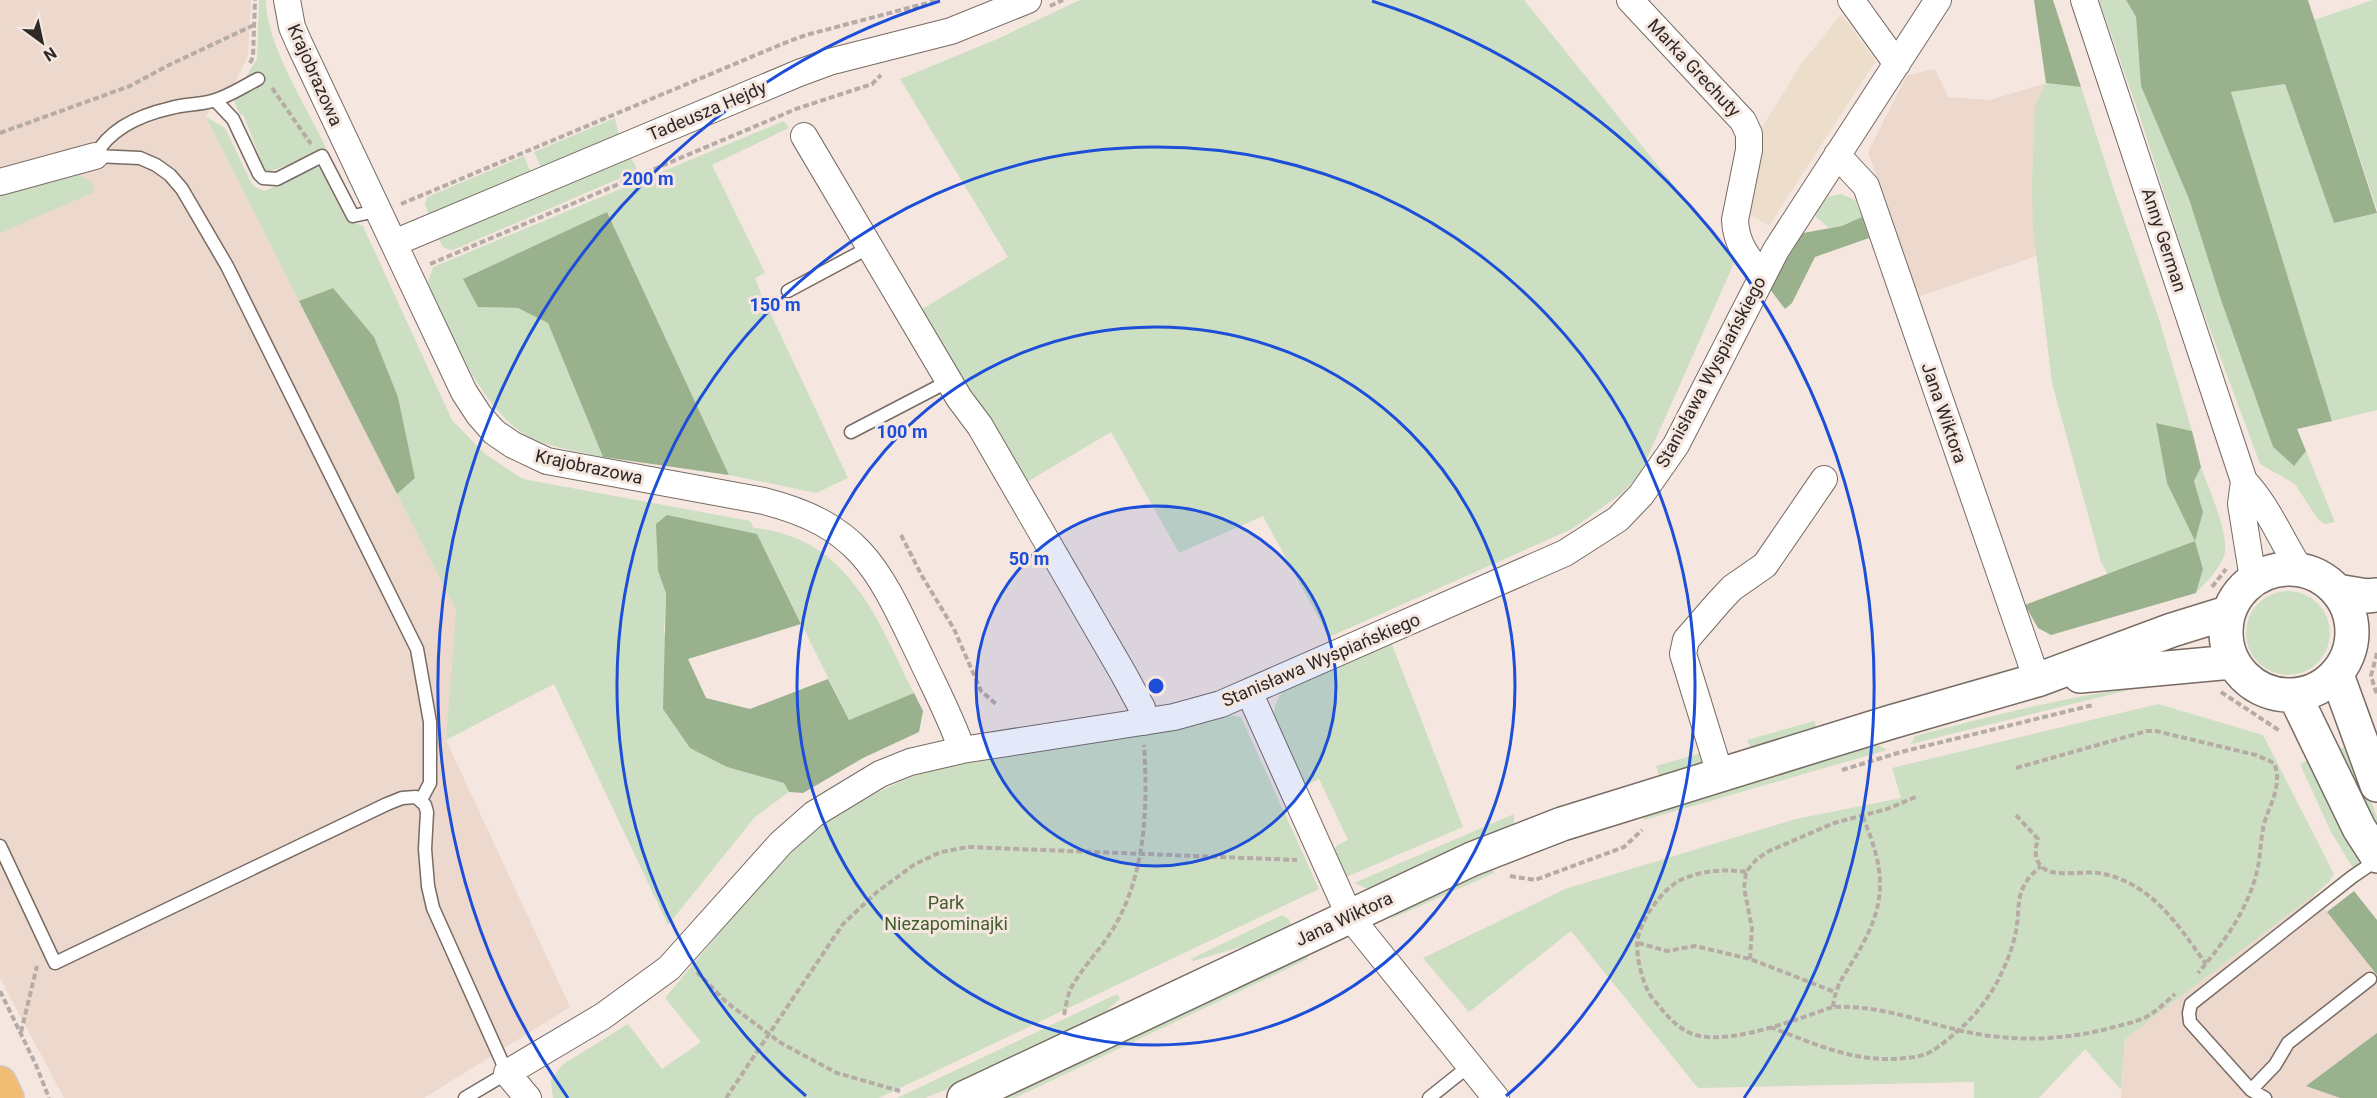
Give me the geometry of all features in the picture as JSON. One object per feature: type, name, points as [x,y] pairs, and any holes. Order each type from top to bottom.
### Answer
[{"type":"main road","points":[[0,1083],[6,1098]]},
{"type":"street","name":"Krajobrazowa","points":[[287,0],[292,27],[299,43],[464,392],[478,415],[494,432],[513,445],[548,461],[790,507],[834,528],[873,566],[887,587],[962,750]]},
{"type":"street","name":"Marka Grechuty","points":[[1630,0],[1743,121],[1749,134],[1749,150],[1735,220],[1735,231],[1740,247],[1762,275]]},
{"type":"street","points":[[1851,0],[1897,64]]},
{"type":"street","name":"Stanisława Wyspiańskiego","points":[[507,1073],[603,1016],[669,968],[781,843],[814,814],[880,774],[910,762],[962,750],[1144,722],[1199,711],[1249,692],[1564,553],[1618,519],[1641,495],[1676,445],[1762,275],[1938,0]]},
{"type":"street","name":"Anny German","points":[[2084,0],[2244,481],[2241,504],[2241,572]]},
{"type":"street","name":"Tadeusza Hejdy","points":[[394,243],[799,73],[829,62],[951,31],[1035,5]]},
{"type":"street","points":[[804,136],[949,381],[980,426],[1142,708],[1144,722]]},
{"type":"street","name":"Jana Wiktora","points":[[1837,155],[1866,186],[2037,680]]},
{"type":"street","points":[[0,182],[95,156]]},
{"type":"street","points":[[1720,774],[1683,654],[1686,640],[1732,588],[1765,565],[1824,479]]},
{"type":"street","name":"Anny German","points":[[2244,481],[2259,496],[2300,570]]},
{"type":"street","points":[[2300,570],[2320,577],[2337,591],[2369,642],[2325,686],[2295,696],[2277,695],[2259,690],[2244,678],[2225,676],[2228,650],[2225,626],[2218,602],[2241,590],[2241,572],[2300,570]]},
{"type":"street","points":[[2337,591],[2377,596]]},
{"type":"street","name":"Jana Wiktora","points":[[966,1096],[1473,859],[1562,824],[1720,774],[2037,680],[2172,630],[2218,602]]},
{"type":"street","points":[[2337,675],[2377,785]]},
{"type":"street","name":"Jana Wiktora","points":[[2037,680],[2225,676]]},
{"type":"street","points":[[1249,692],[1350,917],[1496,1098]]},
{"type":"street","points":[[2295,696],[2359,828],[2377,858]]},
{"type":"street","points":[[507,1073],[511,1098]]},
{"type":"street","points":[[507,1073],[528,1098]]},
{"type":"lane","points":[[258,79],[215,100],[172,107],[142,116],[113,132],[103,141],[95,156],[140,158],[170,175],[182,189],[232,277],[417,649],[430,722],[430,783],[421,800]]},
{"type":"lane","points":[[215,100],[233,119],[263,178],[277,179],[320,156],[353,216],[368,213]]},
{"type":"lane","points":[[788,291],[870,247]]},
{"type":"lane","points":[[851,432],[949,381]]},
{"type":"lane","points":[[0,846],[55,963],[394,801],[410,796],[421,800],[427,812],[425,849],[428,886],[433,908],[507,1073],[465,1098]]},
{"type":"lane","points":[[2265,1098],[2251,1090],[2190,1022],[2191,1005],[2377,858]]},
{"type":"lane","points":[[2251,1090],[2275,1065],[2288,1043],[2370,979]]},
{"type":"lane","points":[[1429,1098],[1469,1066]]},
{"type":"path","points":[[236,90],[253,57],[255,0]]},
{"type":"path","points":[[414,199],[787,42],[841,25],[939,0]]},
{"type":"path","points":[[1035,5],[1063,0]]},
{"type":"path","points":[[0,133],[130,86],[254,25]]},
{"type":"path","points":[[422,267],[795,109],[872,84],[886,71]]},
{"type":"path","points":[[258,79],[268,82],[320,156]]},
{"type":"path","points":[[901,535],[922,576],[954,628],[981,691],[996,704]]},
{"type":"path","points":[[2218,602],[2241,572]]},
{"type":"path","points":[[2369,642],[2371,676],[2377,694]]},
{"type":"path","points":[[2225,676],[2240,706],[2280,731],[2283,739]]},
{"type":"path","points":[[1834,772],[1900,753],[2093,705]]},
{"type":"path","points":[[1064,1015],[1071,989],[1116,922],[1128,896],[1140,855],[1147,795],[1144,722]]},
{"type":"path","points":[[2016,768],[2147,731],[2156,731],[2256,755],[2274,763],[2278,773],[2278,782],[2265,823],[2257,873],[2239,917],[2193,980]]},
{"type":"path","points":[[1750,959],[1752,928],[1744,888],[1746,872],[1756,860],[1767,852],[1834,822],[1887,809],[1918,796]]},
{"type":"path","points":[[1833,1007],[1835,992],[1872,925],[1878,906],[1881,885],[1877,854],[1862,815]]},
{"type":"path","points":[[2016,815],[2038,839],[2035,856],[2041,866],[2054,872],[2099,873],[2132,883],[2164,908],[2206,964]]},
{"type":"path","points":[[1509,876],[1535,880],[1624,847],[1645,827]]},
{"type":"path","points":[[726,1098],[843,924],[877,892],[915,864],[941,852],[968,847],[1325,861]]},
{"type":"path","points":[[1769,1027],[1839,1054],[1887,1060],[1922,1056],[1932,1052],[1973,1017],[1992,988],[2013,943],[2022,887],[2041,866]]},
{"type":"path","points":[[1746,872],[1726,869],[1706,872],[1683,879],[1669,887],[1647,918],[1637,943],[1640,966],[1649,994],[1672,1021],[1685,1032],[1701,1036],[1736,1036],[1833,1007],[1882,1009],[1997,1038],[2074,1037],[2137,1021],[2154,1012],[2177,993]]},
{"type":"path","points":[[1637,943],[1667,951],[1695,946],[1750,959],[1835,992]]},
{"type":"path","points":[[21,1032],[39,957]]},
{"type":"path","points":[[693,968],[726,1002],[768,1033],[837,1073],[900,1091]]},
{"type":"path","points":[[0,992],[21,1032],[49,1098]]},
{"type":"shaded area","points":[[0,0],[251,0],[248,56],[234,84],[220,90],[206,117],[456,610],[446,740],[570,1007],[424,1098],[64,1098],[0,978]]},
{"type":"shaded area","points":[[1841,14],[1875,62],[1769,226],[1748,214],[1760,130],[1802,63]]},
{"type":"shaded area","points":[[1935,69],[1948,97],[1990,100],[2046,83],[2035,105],[2032,179],[2036,256],[1918,297],[1868,152],[1907,75]]},
{"type":"shaded area","points":[[2314,895],[2377,975],[2377,1033],[2307,1086],[2340,1098],[2121,1098],[2125,1039]]},
{"type":"green space","points":[[259,0],[266,0],[268,18],[280,57],[327,150],[266,173],[243,114],[240,115],[233,98],[261,85],[257,74],[244,80],[257,59]]},
{"type":"green space","points":[[1080,0],[1524,0],[1735,261],[1640,474],[1621,494],[1572,529],[1329,637],[1263,516],[1179,553],[1111,432],[1022,485],[919,311],[1008,257],[900,79],[995,40]]},
{"type":"green space","points":[[2034,0],[2053,0],[2081,87],[2046,83]]},
{"type":"green space","points":[[2099,0],[2126,0],[2136,17],[2141,86],[2189,199],[2221,300],[2273,447],[2294,466],[2306,451],[2335,522],[2324,524],[2317,518],[2295,484],[2260,464],[2195,289],[2140,117]]},
{"type":"green space","points":[[2126,0],[2308,0],[2377,213],[2334,223],[2285,84],[2231,92],[2332,421],[2297,429],[2306,451],[2294,466],[2273,447],[2221,300],[2189,199],[2141,86],[2136,17]]},
{"type":"green space","points":[[2377,0],[2377,209],[2314,20]]},
{"type":"green space","points":[[2046,83],[2081,87],[2159,319],[2192,431],[2157,423],[2203,512],[2194,481],[2201,467],[2222,525],[2224,556],[2216,571],[2196,593],[2203,569],[2195,541],[2108,575],[2101,562],[2052,383],[2033,229],[2032,179],[2035,105]]},
{"type":"green space","points":[[2285,84],[2334,223],[2377,213],[2377,410],[2332,421],[2231,92]]},
{"type":"green space","points":[[206,117],[225,128],[253,186],[265,191],[315,166],[323,170],[349,221],[363,226],[452,420],[485,454],[523,479],[750,521],[754,528],[778,532],[807,543],[829,558],[848,576],[878,620],[914,693],[849,720],[757,534],[722,528],[658,571],[666,593],[664,632],[727,767],[784,783],[789,792],[755,817],[668,925],[554,684],[446,740],[456,610],[397,494],[415,478],[398,397],[333,288],[299,301]]},
{"type":"green space","points":[[615,118],[619,135],[542,169],[534,152]]},
{"type":"green space","points":[[784,121],[789,128],[712,165],[765,273],[755,278],[761,293],[848,478],[816,493],[729,475],[607,212],[478,307],[518,308],[548,322],[603,457],[563,449],[540,442],[520,432],[487,396],[459,351],[427,285],[433,267]]},
{"type":"green space","points":[[524,156],[531,173],[429,216],[425,204],[427,197]]},
{"type":"green space","points":[[629,157],[634,162],[637,171],[453,250],[445,248],[440,242],[438,236]]},
{"type":"green space","points":[[79,175],[92,182],[94,192],[0,233],[0,196]]},
{"type":"green space","points":[[1841,194],[1855,200],[1862,217],[1843,226],[1829,228],[1816,217],[1815,211],[1828,197]]},
{"type":"green space","points":[[607,212],[729,475],[603,457],[548,323],[518,308],[478,307],[463,279]]},
{"type":"green space","points":[[1862,217],[1869,238],[1815,257],[1792,303],[1785,309],[1769,288],[1803,233],[1842,226]]},
{"type":"green space","points":[[333,288],[374,337],[398,397],[415,478],[397,494],[299,301]]},
{"type":"green space","points":[[2156,423],[2192,431],[2201,467],[2194,481],[2203,512],[2195,541],[2167,483]]},
{"type":"green space","points":[[667,515],[757,534],[801,624],[688,659],[706,698],[750,709],[828,679],[849,720],[914,693],[923,711],[919,732],[863,758],[803,793],[789,792],[784,783],[727,767],[690,748],[663,709],[666,593],[658,571],[656,524]]},
{"type":"green space","points":[[2195,541],[2203,569],[2196,593],[2051,635],[2038,628],[2025,605]]},
{"type":"green space","points":[[2288,591],[2304,594],[2318,603],[2327,617],[2330,633],[2327,649],[2318,663],[2304,672],[2288,675],[2272,672],[2258,663],[2249,649],[2246,633],[2249,617],[2258,603],[2272,594]]},
{"type":"green space","points":[[1391,642],[1463,827],[1346,877],[1333,852],[1337,845],[1348,840],[1319,779],[1303,787],[1275,722],[1274,712],[1286,688]]},
{"type":"green space","points":[[2141,687],[1911,744],[1915,736],[1999,714],[2084,696]]},
{"type":"green space","points":[[2158,704],[2263,735],[2334,874],[2329,882],[2314,895],[2125,1039],[2121,1090],[2085,1049],[2039,1098],[1974,1098],[1974,1082],[1698,1088],[1571,931],[1469,1012],[1423,958],[1565,889],[1796,819],[1901,798],[1892,768]]},
{"type":"green space","name":"Park Niezapominajki","points":[[1229,715],[1241,717],[1319,889],[879,1098],[553,1098],[551,1080],[562,1065],[628,1024],[662,1069],[701,1042],[665,998],[772,870],[830,818],[912,776],[956,764],[1177,729]]},
{"type":"green space","points":[[1814,721],[1817,728],[1753,751],[1747,740]]},
{"type":"green space","points":[[1873,745],[1887,750],[1644,820],[1643,817],[1670,804],[1804,763]]},
{"type":"green space","points":[[2349,745],[2377,817],[2377,824],[2370,825],[2335,751]]},
{"type":"green space","points":[[1705,752],[1706,763],[1665,778],[1659,775],[1656,766]]},
{"type":"green space","points":[[2311,759],[2359,856],[2358,865],[2353,868],[2331,832],[2300,764]]},
{"type":"green space","points":[[1514,814],[1514,828],[1376,889],[1365,888],[1354,883]]},
{"type":"green space","points":[[1493,869],[1494,873],[1391,919],[1398,911],[1467,876]]},
{"type":"green space","points":[[2354,891],[2377,920],[2377,975],[2327,912]]},
{"type":"green space","points":[[1282,915],[1289,919],[1292,926],[1261,941],[1193,961],[1191,959]]},
{"type":"green space","points":[[1305,952],[1308,959],[1015,1098],[996,1098]]},
{"type":"green space","points":[[1117,994],[1120,999],[1098,1018],[981,1076],[925,1098],[897,1098]]},
{"type":"green space","points":[[2377,1033],[2377,1098],[2340,1098],[2306,1086]]}]
